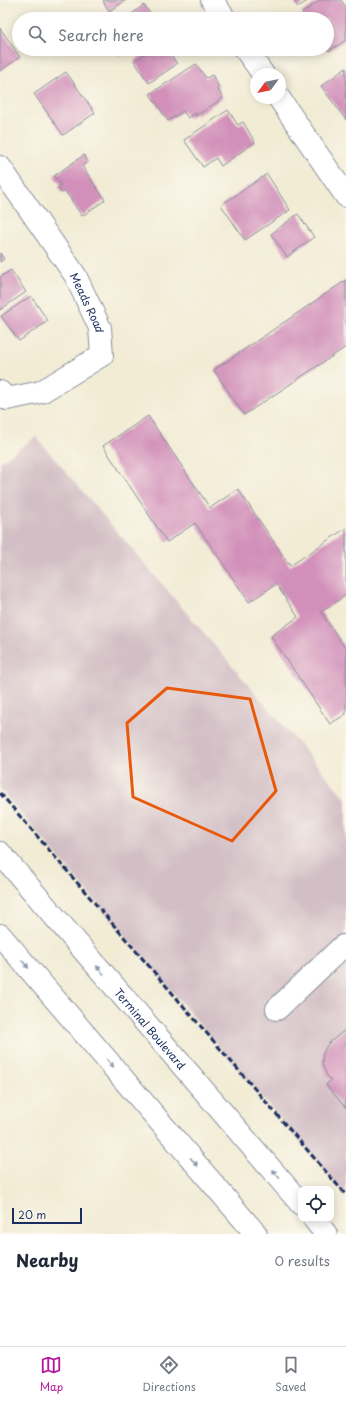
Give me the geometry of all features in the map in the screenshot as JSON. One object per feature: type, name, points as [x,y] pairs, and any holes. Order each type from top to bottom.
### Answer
[{"type":"main road","points":[[212,0],[220,12]]},
{"type":"main road","points":[[251,56],[259,68]]},
{"type":"main road","points":[[283,104],[346,196]]},
{"type":"main road","name":"Meads Road","points":[[0,167],[75,275],[100,328],[102,355],[41,392],[3,395]]},
{"type":"main road","name":"Terminal Boulevard","points":[[0,853],[298,1201]]},
{"type":"main road","points":[[0,935],[256,1234]]},
{"type":"main road","points":[[277,1009],[343,946]]},
{"type":"main road","points":[[316,1222],[326,1234]]},
{"type":"highlighted area","points":[[167,688],[250,699],[276,791],[232,841],[133,797],[127,723]]},
{"type":"shaded area","points":[[36,437],[346,799],[346,1196],[0,789],[0,462]]},
{"type":"building","points":[[126,0],[109,11],[103,1]]},
{"type":"building","points":[[293,0],[309,0],[298,7]]},
{"type":"building","points":[[320,0],[341,0],[346,7],[346,40],[334,48],[334,12],[303,12]]},
{"type":"building","points":[[144,5],[149,12],[134,12]]},
{"type":"building","points":[[0,28],[12,45],[12,56],[20,57],[0,71]]},
{"type":"building","points":[[142,56],[172,56],[177,64],[149,83],[134,61]]},
{"type":"building","points":[[196,64],[206,78],[212,75],[223,98],[196,116],[196,113],[188,118],[183,111],[168,121],[150,94]]},
{"type":"building","points":[[346,68],[346,120],[321,86]]},
{"type":"building","points":[[66,72],[95,113],[63,135],[34,94]]},
{"type":"building","points":[[228,110],[238,125],[243,122],[255,142],[221,166],[216,158],[203,167],[184,140]]},
{"type":"building","points":[[84,155],[88,162],[82,166],[105,200],[82,216],[65,191],[62,193],[58,187],[61,185],[54,176]]},
{"type":"building","points":[[267,174],[290,210],[245,240],[221,205]]},
{"type":"building","points":[[298,214],[314,237],[287,257],[271,234]]},
{"type":"building","points":[[0,253],[4,259],[0,262]]},
{"type":"building","points":[[11,270],[26,292],[0,310],[0,277]]},
{"type":"building","points":[[346,280],[346,347],[244,415],[214,370]]},
{"type":"building","points":[[31,296],[48,321],[19,341],[1,316]]},
{"type":"building","points":[[148,416],[210,508],[238,489],[290,566],[346,528],[346,595],[321,612],[346,649],[346,714],[330,724],[271,636],[298,617],[276,584],[249,602],[195,523],[167,542],[103,446]]},
{"type":"building","points":[[346,1029],[346,1108],[326,1085],[331,1080],[327,1076],[322,1064],[323,1053],[326,1047]]},
{"type":"railway","points":[[0,793],[346,1195]]}]
